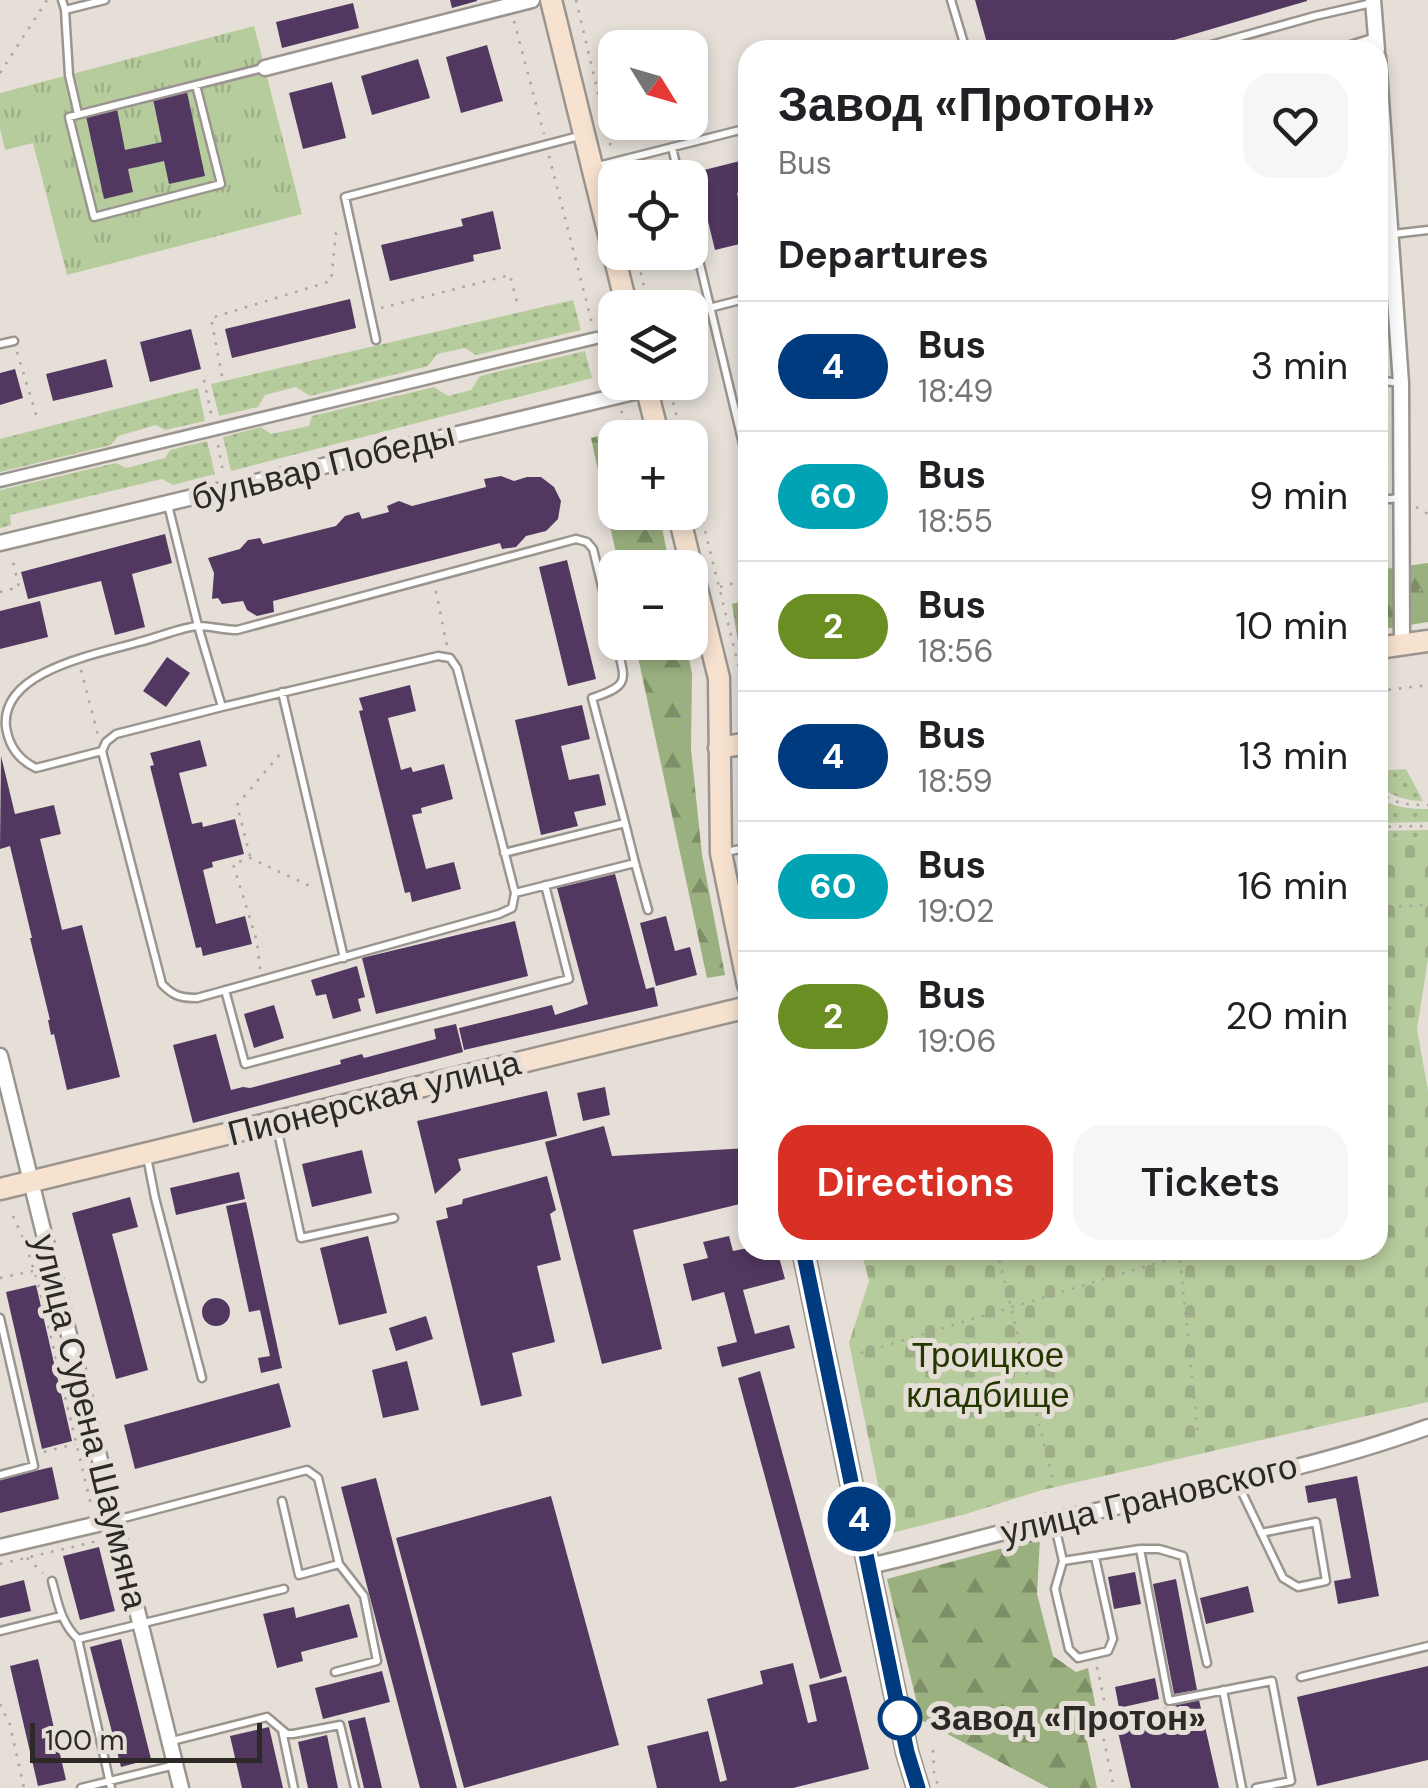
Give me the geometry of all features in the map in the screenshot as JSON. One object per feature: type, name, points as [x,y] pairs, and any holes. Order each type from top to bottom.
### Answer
[{"type":"main road","points":[[552,0],[623,290]]},
{"type":"main road","points":[[682,530],[719,678],[721,853],[738,936]]},
{"type":"main road","points":[[1388,646],[1428,640]]},
{"type":"main road","points":[[719,748],[738,745]]},
{"type":"main road","name":"Пионерская улица","points":[[0,1189],[738,1009]]},
{"type":"main road","points":[[805,1260],[913,1787]]},
{"type":"street","points":[[264,68],[532,0]]},
{"type":"street","points":[[1373,1],[1376,40]]},
{"type":"street","points":[[1388,184],[1401,383],[1402,644]]},
{"type":"street","name":"бульвар Победы","points":[[0,481],[596,338]]},
{"type":"street","name":"бульвар Победы","points":[[4,542],[600,400]]},
{"type":"street","name":"улица Сурена Шаумяна","points":[[0,1056],[5,1098],[30,1182],[181,1788]]},
{"type":"street","name":"улица Грановского","points":[[869,1566],[1054,1520],[1236,1481],[1383,1443],[1428,1427]]},
{"type":"street","points":[[0,1546],[115,1520]]},
{"type":"lane","points":[[62,0],[69,75],[78,114]]},
{"type":"lane","points":[[64,10],[105,0]]},
{"type":"lane","points":[[951,0],[963,40]]},
{"type":"lane","points":[[1229,40],[1373,1]]},
{"type":"lane","points":[[196,85],[221,184],[94,217],[68,117],[78,114],[264,68]]},
{"type":"lane","points":[[623,160],[738,131]]},
{"type":"lane","points":[[376,340],[345,197],[585,134]]},
{"type":"lane","points":[[672,148],[675,160]]},
{"type":"lane","points":[[593,168],[598,167]]},
{"type":"lane","points":[[1392,234],[1428,230]]},
{"type":"lane","points":[[701,270],[738,423]]},
{"type":"lane","points":[[710,308],[738,301]]},
{"type":"lane","points":[[0,344],[14,340]]},
{"type":"lane","points":[[1388,381],[1401,383]]},
{"type":"lane","points":[[1388,499],[1401,498]]},
{"type":"lane","points":[[168,504],[222,706]]},
{"type":"lane","points":[[102,751],[36,768],[20,760],[6,728],[7,709],[14,696],[44,672],[78,659],[198,626],[237,630],[576,539],[587,542],[592,549],[598,573]]},
{"type":"lane","points":[[438,656],[450,658],[457,668],[514,893],[512,908],[197,998],[172,995],[162,984],[102,751],[106,742],[116,734],[222,706],[438,656]]},
{"type":"lane","points":[[620,660],[621,686],[592,698],[648,910]]},
{"type":"lane","points":[[282,692],[344,958]]},
{"type":"lane","points":[[504,853],[624,823]]},
{"type":"lane","points":[[721,853],[738,849]]},
{"type":"lane","points":[[514,893],[635,862]]},
{"type":"lane","points":[[225,990],[245,1064],[570,979],[545,886]]},
{"type":"lane","points":[[276,1122],[301,1238],[394,1218]]},
{"type":"lane","points":[[146,1154],[202,1378]]},
{"type":"lane","points":[[0,1318],[34,1466],[0,1475]]},
{"type":"lane","points":[[115,1520],[308,1470],[318,1478],[339,1564],[364,1596],[377,1661],[335,1672]]},
{"type":"lane","points":[[1236,1481],[1261,1533],[1283,1578],[1298,1587],[1326,1581],[1316,1522],[1261,1533]]},
{"type":"lane","points":[[282,1501],[299,1575],[339,1564]]},
{"type":"lane","points":[[1054,1520],[1063,1561],[1055,1589],[1069,1648],[1078,1658],[1108,1651],[1113,1638],[1094,1557]]},
{"type":"lane","points":[[1063,1561],[1140,1548],[1183,1556],[1207,1664]]},
{"type":"lane","points":[[1140,1548],[1170,1701],[1272,1681],[1291,1781],[1256,1788]]},
{"type":"lane","points":[[52,1581],[61,1616],[78,1640],[111,1785]]},
{"type":"lane","points":[[78,1640],[284,1589]]},
{"type":"lane","points":[[0,1631],[61,1616]]},
{"type":"lane","points":[[1300,1677],[1428,1646]]},
{"type":"lane","points":[[1223,1690],[1242,1788]]},
{"type":"lane","points":[[171,1741],[266,1717],[288,1734],[340,1725],[355,1788]]},
{"type":"lane","points":[[282,1728],[294,1788]]},
{"type":"lane","points":[[82,1788],[111,1785],[176,1765]]},
{"type":"path","points":[[0,72],[47,0]]},
{"type":"path","points":[[576,0],[615,160]]},
{"type":"path","points":[[510,6],[598,345]]},
{"type":"path","points":[[222,376],[211,318],[331,281],[336,232],[350,217]]},
{"type":"path","points":[[370,310],[510,274],[518,306]]},
{"type":"path","points":[[14,340],[38,421]]},
{"type":"path","points":[[705,530],[738,664]]},
{"type":"path","points":[[0,592],[19,587],[4,542]]},
{"type":"path","points":[[433,578],[450,658]]},
{"type":"path","points":[[719,587],[738,582]]},
{"type":"path","points":[[78,659],[102,751]]},
{"type":"path","points":[[683,660],[687,776]]},
{"type":"path","points":[[1388,691],[1428,684]]},
{"type":"path","points":[[250,858],[237,805],[293,740]]},
{"type":"path","points":[[1388,799],[1406,805],[1428,805]]},
{"type":"path","points":[[1388,827],[1428,826]]},
{"type":"path","points":[[261,980],[257,941],[232,864],[250,858],[329,895]]},
{"type":"path","points":[[1388,907],[1428,905]]},
{"type":"path","points":[[1388,1008],[1398,1007]]},
{"type":"path","points":[[13,1216],[35,1270],[96,1523]]},
{"type":"path","points":[[999,1260],[1052,1477]]},
{"type":"path","points":[[861,1353],[1158,1260]]},
{"type":"path","points":[[1181,1260],[1198,1435]]},
{"type":"path","points":[[0,1278],[35,1270]]},
{"type":"path","points":[[32,1455],[76,1444]]},
{"type":"path","points":[[0,1564],[118,1536]]},
{"type":"path","points":[[27,1558],[52,1581]]},
{"type":"path","points":[[1094,1654],[1106,1709],[1101,1726],[1114,1788]]},
{"type":"path","points":[[0,1704],[10,1724],[24,1788]]},
{"type":"path","points":[[933,1750],[939,1788]]},
{"type":"green space","points":[[254,26],[302,214],[67,275],[33,143],[5,150],[0,129],[0,93]]},
{"type":"green space","points":[[573,300],[581,330],[476,355],[465,348],[437,354],[428,366],[310,396],[296,387],[265,395],[258,407],[219,416],[211,384]]},
{"type":"green space","points":[[585,351],[592,378],[231,471],[223,437],[261,427],[271,434],[309,426],[312,416],[434,387],[448,396],[471,390],[480,376]]},
{"type":"green space","points":[[198,388],[205,421],[165,430],[156,425],[118,436],[111,445],[0,472],[0,439]]},
{"type":"green space","points":[[598,436],[598,470],[591,438]]},
{"type":"green space","points":[[207,441],[215,474],[173,485],[162,479],[10,515],[11,525],[0,528],[0,490],[116,463],[126,468],[165,458],[170,450]]},
{"type":"green space","points":[[611,530],[662,530],[667,550],[615,550]]},
{"type":"green space","points":[[1428,563],[1428,622],[1388,628],[1388,569]]},
{"type":"green space","points":[[738,602],[738,642],[732,604]]},
{"type":"green space","points":[[639,660],[689,660],[691,749],[702,855],[725,975],[707,978]]},
{"type":"green space","points":[[1406,769],[1423,801],[1388,792],[1388,770]]},
{"type":"green space","points":[[1388,802],[1428,809],[1428,822],[1388,823]]},
{"type":"green space","points":[[1428,830],[1428,838],[1388,840],[1388,831]]},
{"type":"green space","name":"Троицкое кладбище","points":[[1428,838],[1428,959],[1417,1029],[1428,1091],[1428,1402],[1042,1490],[888,1534],[849,1343],[869,1281],[864,1260],[1388,1260],[1388,840]]},
{"type":"green space","points":[[1040,1538],[1037,1594],[1053,1656],[1076,1672],[1088,1668],[1097,1714],[1086,1736],[1097,1788],[1049,1788],[921,1720],[887,1579]]},
{"type":"building","points":[[450,0],[477,0],[477,1],[452,8]]},
{"type":"building","points":[[975,0],[1307,0],[1174,40],[986,40]]},
{"type":"building","points":[[353,3],[359,28],[282,48],[276,22]]},
{"type":"building","points":[[487,45],[503,101],[461,113],[446,57]]},
{"type":"building","points":[[418,59],[430,98],[372,115],[361,76]]},
{"type":"building","points":[[332,82],[346,138],[303,149],[289,93]]},
{"type":"building","points":[[187,92],[205,176],[169,184],[164,161],[128,169],[133,192],[104,199],[86,116],[117,109],[125,150],[162,142],[153,99]]},
{"type":"building","points":[[738,162],[738,244],[715,250],[708,221],[708,169]]},
{"type":"building","points":[[493,211],[501,249],[473,255],[474,261],[390,281],[381,245],[463,226],[461,219]]},
{"type":"building","points":[[350,299],[356,328],[232,358],[225,329]]},
{"type":"building","points":[[191,329],[201,369],[150,382],[140,342]]},
{"type":"building","points":[[106,359],[113,387],[53,401],[46,374]]},
{"type":"building","points":[[15,369],[23,398],[0,405],[0,373]]},
{"type":"building","points":[[501,476],[514,481],[541,477],[554,487],[561,501],[558,519],[546,531],[526,536],[516,547],[502,549],[500,543],[273,601],[274,612],[257,616],[247,610],[243,601],[222,604],[218,598],[212,599],[214,573],[208,558],[240,549],[248,540],[260,538],[263,544],[336,526],[345,516],[359,512],[362,519],[389,512],[387,506],[399,501],[412,506],[486,487],[484,479]]},
{"type":"building","points":[[165,534],[172,563],[132,574],[145,627],[115,635],[101,581],[28,599],[21,572]]},
{"type":"building","points":[[567,560],[596,679],[568,686],[539,567]]},
{"type":"building","points":[[40,601],[48,637],[0,649],[0,611]]},
{"type":"building","points":[[167,657],[190,673],[166,707],[143,691]]},
{"type":"building","points":[[410,685],[416,711],[388,718],[401,770],[411,767],[413,772],[444,764],[453,799],[421,808],[422,813],[412,815],[426,869],[454,862],[461,889],[412,902],[410,892],[405,893],[359,711],[363,710],[359,698]]},
{"type":"building","points":[[582,705],[590,739],[561,746],[569,780],[599,774],[606,805],[574,812],[578,826],[541,835],[515,720]]},
{"type":"building","points":[[200,740],[207,766],[179,773],[192,824],[202,822],[203,827],[235,819],[244,854],[212,862],[213,867],[203,870],[216,924],[245,916],[252,944],[203,956],[201,947],[196,948],[150,766],[154,765],[150,753]]},
{"type":"building","points":[[1,756],[15,814],[54,805],[61,834],[40,839],[62,930],[82,925],[120,1077],[67,1090],[54,1034],[51,1035],[10,846],[0,849]]},
{"type":"building","points":[[615,874],[646,989],[654,987],[658,1006],[464,1050],[459,1028],[552,1005],[555,1015],[588,1004],[557,888]]},
{"type":"building","points":[[666,916],[675,951],[690,947],[697,975],[656,986],[640,923]]},
{"type":"building","points":[[515,921],[528,976],[376,1014],[362,958]]},
{"type":"building","points":[[357,966],[365,997],[358,999],[361,1011],[333,1019],[326,994],[316,996],[311,980]]},
{"type":"building","points":[[274,1005],[284,1038],[254,1048],[244,1014]]},
{"type":"building","points":[[456,1024],[463,1052],[193,1123],[173,1045],[216,1034],[231,1090],[341,1064],[340,1060],[362,1054],[364,1058],[436,1039],[434,1029]]},
{"type":"building","points":[[605,1087],[610,1115],[583,1121],[577,1093]]},
{"type":"building","points":[[547,1091],[557,1136],[458,1159],[461,1170],[435,1194],[417,1121]]},
{"type":"building","points":[[604,1126],[612,1156],[738,1149],[738,1204],[633,1230],[662,1349],[602,1364],[545,1142]]},
{"type":"building","points":[[362,1150],[372,1193],[312,1207],[302,1164]]},
{"type":"building","points":[[239,1172],[245,1199],[176,1215],[170,1188]]},
{"type":"building","points":[[547,1176],[556,1210],[550,1214],[561,1260],[537,1266],[555,1342],[512,1353],[522,1396],[481,1406],[436,1221],[448,1218],[446,1208],[462,1204],[463,1199]]},
{"type":"building","points":[[130,1197],[138,1227],[112,1234],[148,1370],[116,1379],[72,1213]]},
{"type":"building","points":[[246,1202],[282,1368],[261,1373],[258,1358],[270,1356],[260,1310],[249,1312],[226,1206]]},
{"type":"building","points":[[368,1236],[387,1313],[339,1325],[320,1248]]},
{"type":"building","points":[[729,1236],[733,1251],[738,1250],[738,1260],[780,1260],[785,1279],[743,1290],[755,1334],[789,1325],[795,1348],[722,1367],[717,1347],[737,1342],[724,1292],[692,1301],[683,1264],[708,1258],[703,1242]]},
{"type":"building","points":[[36,1285],[72,1441],[42,1449],[6,1292]]},
{"type":"building","points":[[216,1298],[226,1302],[230,1312],[226,1322],[216,1326],[206,1322],[202,1312],[206,1302]]},
{"type":"building","points":[[426,1316],[433,1339],[396,1351],[389,1328]]},
{"type":"building","points":[[407,1361],[419,1410],[383,1418],[372,1370]]},
{"type":"building","points":[[760,1371],[842,1672],[820,1679],[738,1378]]},
{"type":"building","points":[[279,1383],[291,1427],[135,1469],[124,1425]]},
{"type":"building","points":[[52,1467],[59,1499],[0,1513],[0,1479]]},
{"type":"building","points":[[1357,1476],[1379,1596],[1338,1604],[1334,1581],[1351,1578],[1336,1498],[1308,1503],[1305,1486]]},
{"type":"building","points":[[376,1478],[457,1788],[420,1788],[341,1487]]},
{"type":"building","points":[[551,1496],[619,1745],[464,1788],[396,1538]]},
{"type":"building","points":[[99,1547],[115,1611],[80,1620],[63,1556]]},
{"type":"building","points":[[1135,1572],[1141,1604],[1114,1609],[1108,1577]]},
{"type":"building","points":[[1176,1579],[1197,1690],[1174,1694],[1153,1584]]},
{"type":"building","points":[[24,1580],[31,1611],[0,1618],[0,1586]]},
{"type":"building","points":[[1248,1586],[1254,1612],[1206,1624],[1200,1598]]},
{"type":"building","points":[[349,1604],[358,1637],[301,1652],[303,1661],[277,1668],[263,1614],[294,1607],[296,1618]]},
{"type":"building","points":[[121,1639],[151,1759],[121,1767],[90,1647]]},
{"type":"building","points":[[38,1659],[66,1780],[38,1786],[10,1666]]},
{"type":"building","points":[[793,1663],[808,1723],[817,1721],[809,1685],[846,1676],[869,1769],[793,1788],[657,1788],[647,1746],[708,1731],[720,1782],[727,1780],[707,1699],[763,1684],[760,1671]]},
{"type":"building","points":[[1428,1666],[1428,1760],[1317,1786],[1297,1697]]},
{"type":"building","points":[[382,1671],[390,1702],[323,1719],[315,1688]]},
{"type":"building","points":[[1155,1678],[1159,1699],[1119,1708],[1115,1687]]},
{"type":"building","points":[[1199,1700],[1219,1788],[1131,1788],[1115,1719]]},
{"type":"building","points":[[365,1717],[382,1788],[364,1788],[348,1721]]},
{"type":"building","points":[[269,1727],[283,1788],[242,1788],[230,1736]]},
{"type":"building","points":[[327,1735],[338,1788],[308,1788],[298,1742]]},
{"type":"bus line","name":"4","points":[[805,1260],[907,1752],[918,1788]]},
{"type":"place","name":"Завод «Протон»","points":[[900,1718]]}]
